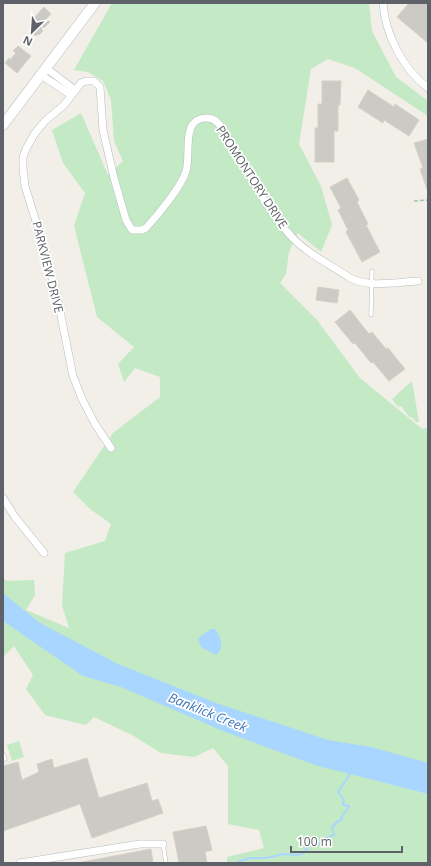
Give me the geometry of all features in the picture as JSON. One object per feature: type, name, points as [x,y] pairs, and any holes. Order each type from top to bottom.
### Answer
[{"type":"main road","points":[[3,125],[95,3]]},
{"type":"street","points":[[383,3],[384,12],[395,46],[406,67],[428,88]]},
{"type":"street","points":[[43,72],[73,93]]},
{"type":"street","name":"PROMONTORY DRIVE","points":[[73,93],[82,83],[89,80],[94,81],[100,88],[105,137],[126,220],[132,230],[142,230],[146,228],[182,181],[186,171],[190,130],[193,123],[199,119],[210,118],[216,121],[227,136],[277,219],[298,244],[358,282],[372,284],[418,281]]},
{"type":"street","name":"PARKVIEW DRIVE","points":[[73,93],[64,105],[45,121],[31,139],[23,157],[23,168],[25,186],[57,296],[74,376],[82,399],[95,424],[111,448]]},
{"type":"street","points":[[3,498],[15,517],[44,552]]},
{"type":"street","points":[[20,863],[38,862],[140,844],[162,844]]},
{"type":"lane","points":[[371,315],[372,271]]},
{"type":"lane","points":[[3,754],[5,760],[3,760]]},
{"type":"lane","points":[[162,844],[166,863]]},
{"type":"path","points":[[414,201],[428,200]]},
{"type":"green space","points":[[112,3],[369,3],[372,31],[396,77],[428,101],[428,116],[355,68],[328,59],[311,69],[299,144],[321,186],[332,225],[321,252],[298,233],[289,252],[286,274],[280,283],[317,320],[360,378],[422,429],[428,428],[428,863],[227,863],[227,857],[264,848],[259,830],[228,824],[228,766],[213,748],[194,757],[161,753],[132,735],[94,717],[86,725],[45,715],[26,689],[33,675],[14,646],[3,657],[3,578],[7,581],[34,580],[35,595],[26,610],[69,628],[62,605],[65,553],[105,541],[111,524],[90,509],[73,492],[113,433],[160,397],[160,377],[135,368],[124,382],[118,364],[134,347],[97,317],[74,226],[85,193],[63,163],[52,130],[81,113],[108,175],[123,161],[114,141],[111,100],[103,81],[88,72],[74,70]]},
{"type":"green space","points":[[412,381],[419,422],[416,422],[413,418],[409,417],[401,406],[398,407],[392,399]]},
{"type":"green space","points":[[19,741],[24,757],[12,761],[7,745]]},
{"type":"water","name":"Banklick Creek","points":[[3,593],[40,623],[118,664],[219,704],[328,740],[371,747],[428,763],[428,794],[315,765],[223,731],[121,687],[83,676],[3,621]]},
{"type":"water","points":[[211,629],[215,629],[221,645],[220,651],[216,655],[201,647],[198,639]]},
{"type":"building","points":[[409,3],[428,3],[428,43],[397,17]]},
{"type":"building","points":[[44,7],[51,14],[46,19],[50,22],[44,28],[34,18]]},
{"type":"building","points":[[34,21],[42,28],[41,29],[43,31],[36,36],[31,32],[33,30],[30,26]]},
{"type":"building","points":[[18,46],[31,56],[17,73],[5,63],[16,53],[13,51]]},
{"type":"building","points":[[322,81],[341,81],[340,105],[338,105],[338,131],[334,131],[334,162],[315,162],[315,128],[318,128],[318,104],[322,104]]},
{"type":"building","points":[[368,90],[394,107],[395,104],[419,120],[409,136],[384,120],[383,123],[358,107]]},
{"type":"building","points":[[428,139],[428,192],[420,169],[423,168],[414,143]]},
{"type":"building","points":[[347,178],[359,200],[357,202],[368,224],[366,225],[380,252],[362,262],[346,232],[348,230],[338,210],[341,208],[330,187]]},
{"type":"building","points":[[318,287],[339,290],[337,303],[316,300]]},
{"type":"building","points":[[350,310],[369,334],[372,332],[386,349],[388,348],[405,369],[389,381],[373,362],[371,363],[355,343],[353,344],[335,322]]},
{"type":"building","points":[[87,758],[99,798],[147,783],[152,801],[158,799],[163,813],[92,838],[80,804],[3,831],[3,766],[18,762],[22,780],[39,772],[37,764],[52,759],[54,768]]},
{"type":"building","points":[[206,826],[212,850],[205,852],[207,863],[179,863],[173,832]]},
{"type":"building","points":[[151,849],[153,863],[77,863]]},
{"type":"waterway","points":[[238,862],[249,858],[266,858],[284,854],[302,854],[310,845],[319,844],[324,839],[334,835],[332,827],[341,820],[342,816],[349,807],[343,805],[344,800],[338,792],[350,774]]}]
